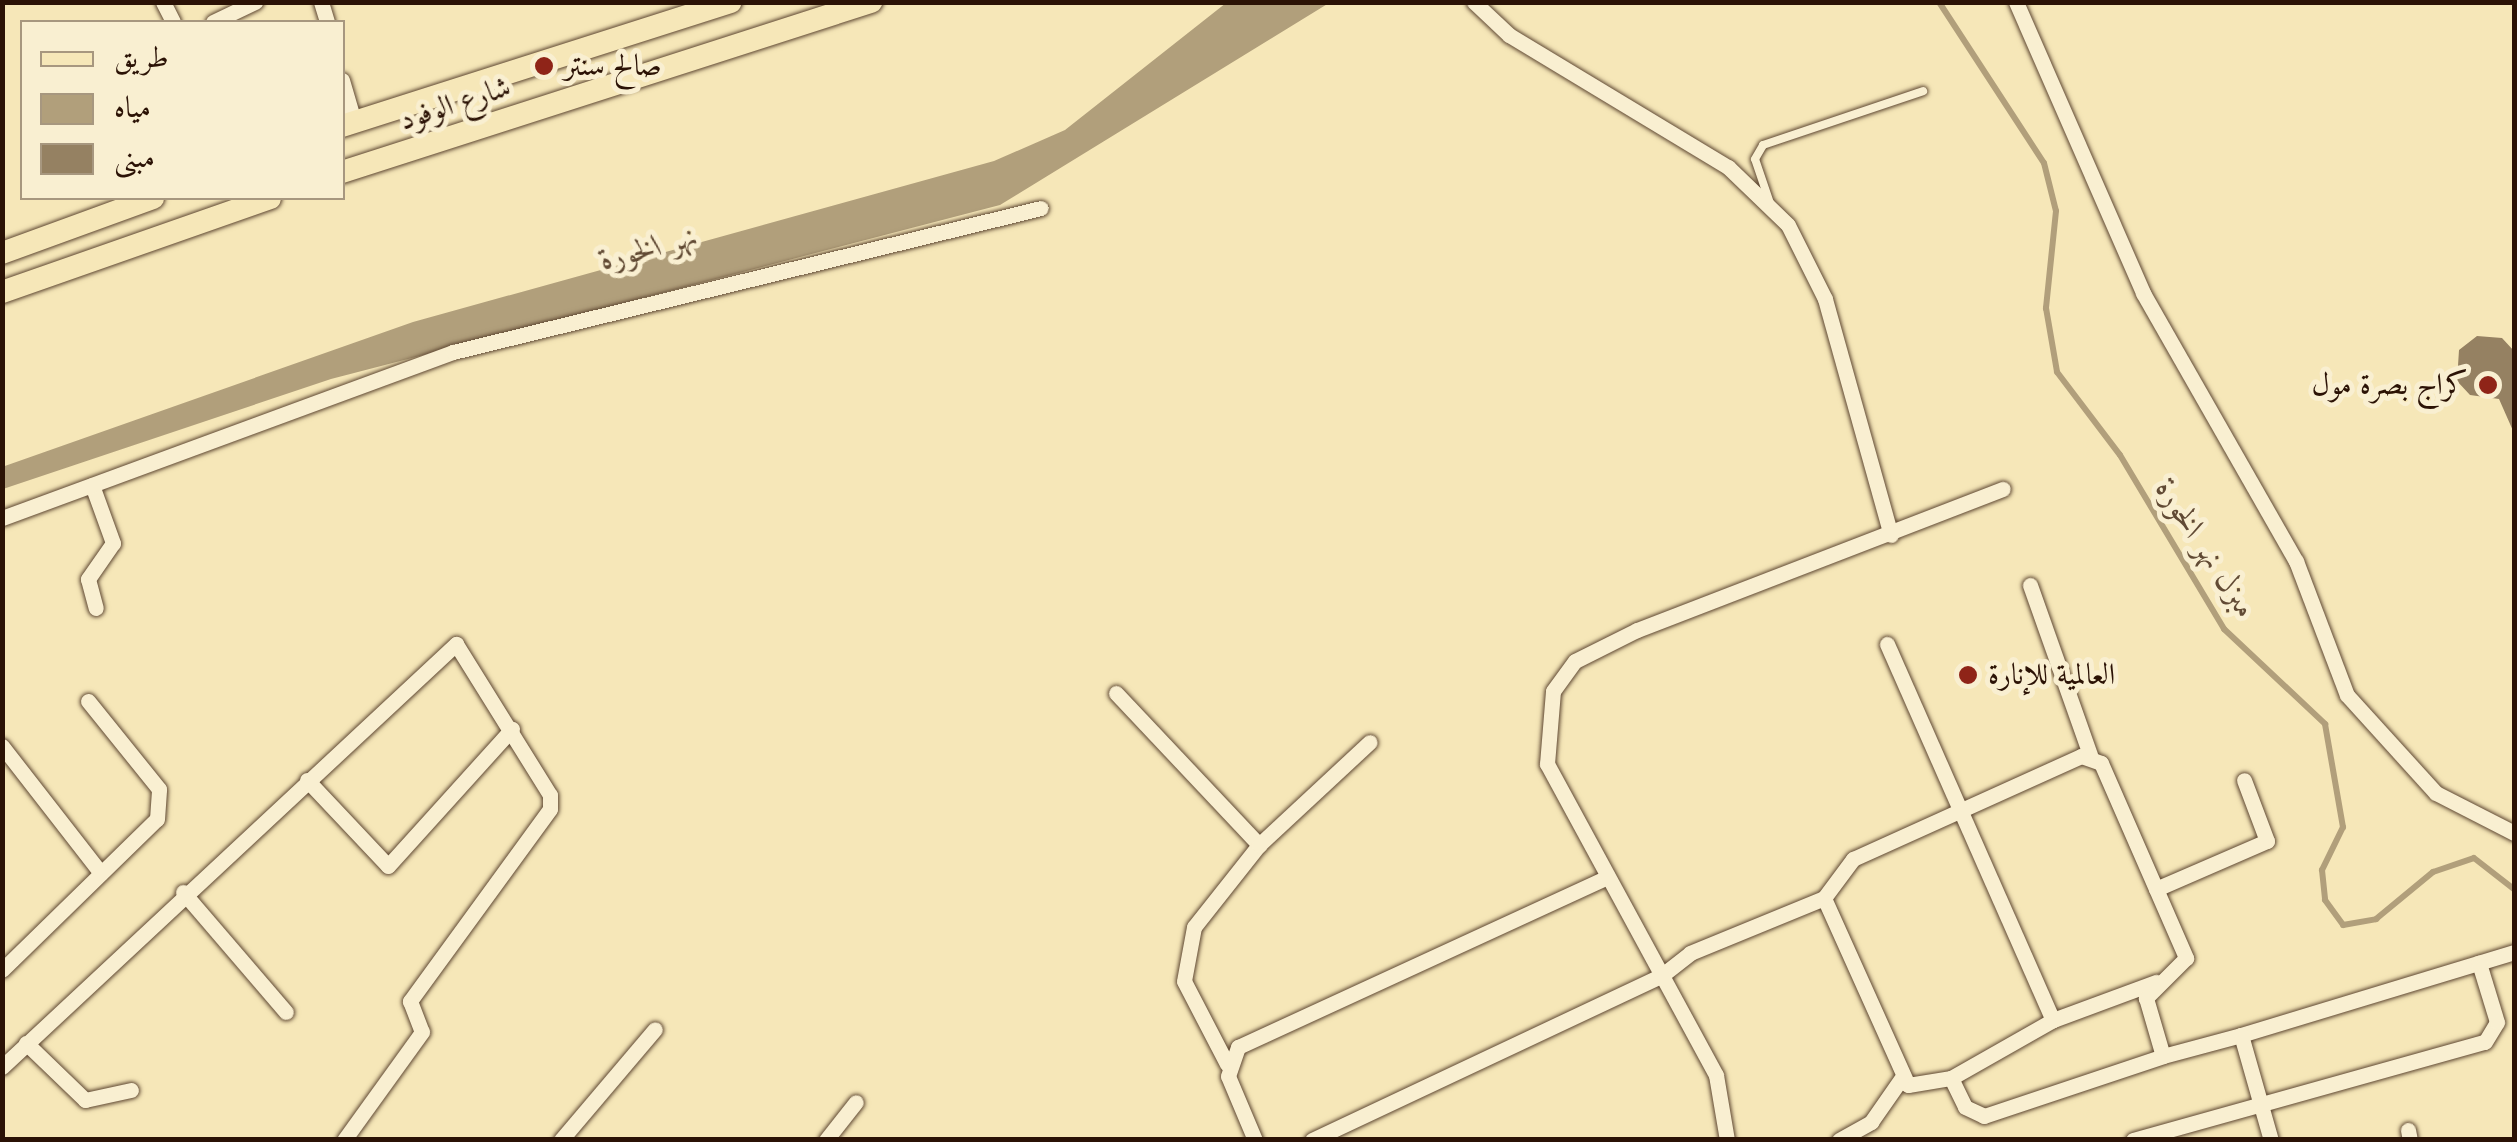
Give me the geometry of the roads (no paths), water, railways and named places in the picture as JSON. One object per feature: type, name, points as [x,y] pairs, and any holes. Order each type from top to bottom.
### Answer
[{"type":"main road","name":"شارع الوفود","points":[[348,124],[731,2]]},
{"type":"main road","name":"شارع الوفود","points":[[345,171],[871,2]]},
{"type":"main road","points":[[2,253],[148,200]]},
{"type":"main road","points":[[2,292],[264,200]]},
{"type":"street","points":[[216,20],[256,2]]},
{"type":"street","points":[[1474,2],[1509,35],[1728,168],[1770,203],[1826,298],[1892,535]]},
{"type":"street","points":[[2016,2],[2143,293],[2296,562],[2348,695],[2436,793],[2514,833]]},
{"type":"street","points":[[2,518],[453,352],[1041,208]]},
{"type":"street","points":[[92,486],[113,543],[88,579],[96,608]]},
{"type":"street","points":[[1726,1140],[1716,1076],[1606,878],[1542,746],[1560,674],[1768,573],[1892,535],[2003,489]]},
{"type":"street","points":[[1824,898],[1902,1079],[1916,1089],[1951,1078],[2054,1020],[2156,982],[2186,958],[2091,757],[2030,585]]},
{"type":"street","points":[[1887,644],[1956,815],[2054,1020]]},
{"type":"street","points":[[2,1067],[183,892],[451,646],[466,651],[512,729],[550,809],[410,1000],[422,1032],[344,1140]]},
{"type":"street","points":[[1116,693],[1258,846]]},
{"type":"street","points":[[3,969],[101,873],[161,804],[151,776],[88,701]]},
{"type":"street","points":[[307,780],[388,866],[512,729]]},
{"type":"street","points":[[1255,1140],[1181,963],[1194,927],[1258,846],[1370,742]]},
{"type":"street","points":[[2,746],[101,873]]},
{"type":"street","points":[[1312,1140],[1662,976],[1690,953],[1824,898],[1853,859],[2091,757]]},
{"type":"street","points":[[2156,889],[2267,842],[2244,780]]},
{"type":"street","points":[[1226,1064],[1238,1047],[1606,878]]},
{"type":"street","points":[[183,892],[286,1012]]},
{"type":"street","points":[[1951,1078],[1964,1108],[1984,1116],[2164,1056],[2514,952]]},
{"type":"street","points":[[2133,1140],[2485,1042],[2496,1022],[2480,962]]},
{"type":"street","points":[[2156,982],[2146,998],[2164,1056]]},
{"type":"street","points":[[561,1140],[655,1029]]},
{"type":"street","points":[[2241,1035],[2270,1140]]},
{"type":"street","points":[[26,1043],[86,1100],[131,1090]]},
{"type":"street","points":[[1839,1140],[1870,1122],[1902,1079]]},
{"type":"street","points":[[826,1140],[856,1102]]},
{"type":"lane","points":[[1770,203],[1755,158],[1763,145],[1924,90]]},
{"type":"water","name":"نهر الخورة","points":[[1226,3],[1329,3],[1000,205],[331,379],[3,489],[2,467],[413,322],[994,161],[1065,130]]},
{"type":"waterway","name":"مبزل نهر الخورة","points":[[1939,2],[2044,163],[2056,211],[2046,308],[2057,372],[2120,455],[2224,629],[2325,724],[2343,827],[2322,870],[2325,900],[2343,925],[2376,919],[2433,872],[2474,858],[2514,889]]},
{"type":"place","name":"صالح سنتر","points":[[544,66]]},
{"type":"place","name":"كراج بصرة مول","points":[[2488,385]]},
{"type":"place","name":"العالمية للإنارة","points":[[1968,675]]}]
